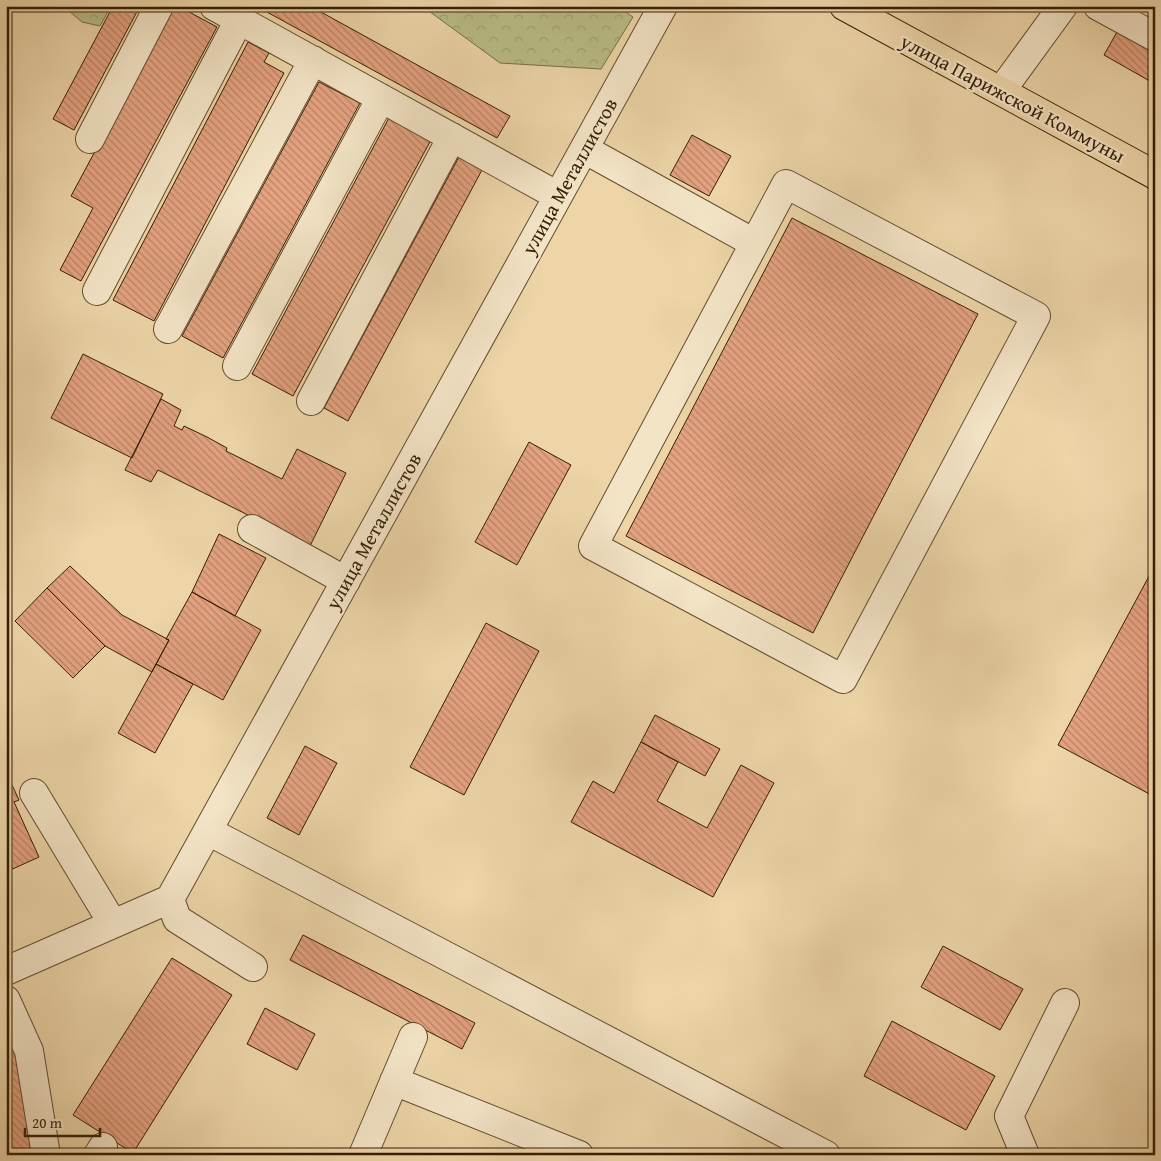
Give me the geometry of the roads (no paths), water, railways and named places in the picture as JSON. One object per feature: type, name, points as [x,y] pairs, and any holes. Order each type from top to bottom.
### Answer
[{"type":"main road","name":"улица Парижской Коммуны","points":[[844,6],[1155,175]]},
{"type":"street","points":[[90,139],[159,6]]},
{"type":"street","points":[[214,6],[558,196]]},
{"type":"street","name":"улица Металлистов","points":[[170,899],[663,6]]},
{"type":"street","points":[[1001,91],[1063,6]]},
{"type":"street","points":[[1098,6],[1155,37]]},
{"type":"street","points":[[97,291],[239,20]]},
{"type":"street","points":[[168,329],[312,60]]},
{"type":"street","points":[[237,366],[381,98]]},
{"type":"street","points":[[311,401],[452,137]]},
{"type":"street","points":[[584,149],[754,243]]},
{"type":"street","points":[[786,184],[1036,316],[843,679],[593,546],[754,243],[786,184]]},
{"type":"street","points":[[252,529],[346,581]]},
{"type":"street","points":[[34,793],[113,924]]},
{"type":"street","points":[[208,831],[826,1155]]},
{"type":"street","points":[[6,971],[170,899],[177,919],[253,967]]},
{"type":"street","points":[[6,1000],[29,1051],[46,1155]]},
{"type":"street","points":[[1025,1155],[1009,1116],[1065,1003]]},
{"type":"street","points":[[364,1155],[413,1037]]},
{"type":"street","points":[[394,1081],[579,1155]]}]
